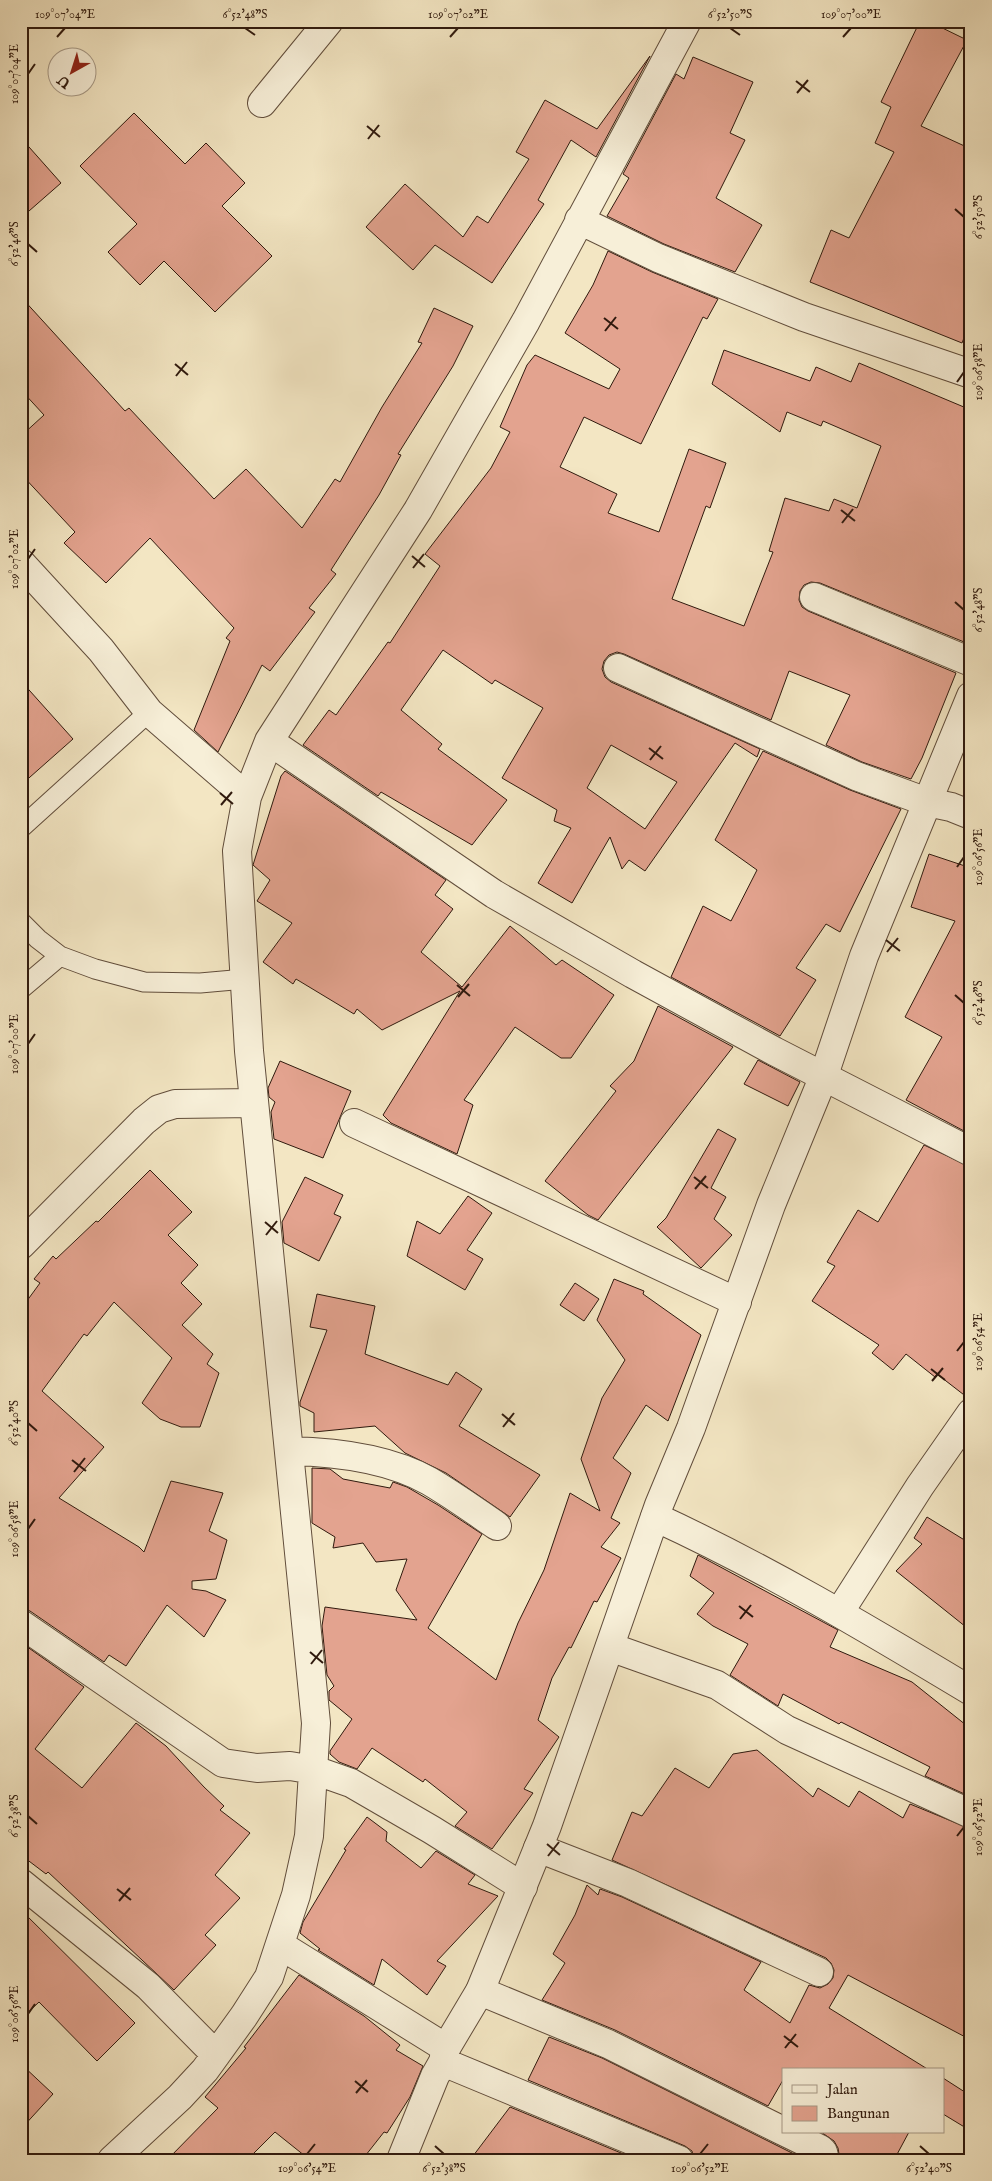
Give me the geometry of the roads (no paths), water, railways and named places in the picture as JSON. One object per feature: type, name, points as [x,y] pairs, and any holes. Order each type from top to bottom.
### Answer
[{"type":"street","points":[[262,103],[329,21]]},
{"type":"street","points":[[112,2160],[180,2097],[205,2070],[211,2050],[269,1977],[296,1895],[308,1836],[302,1768],[316,1723],[290,1451],[246,1103],[239,980],[236,851],[247,797],[269,741],[418,510],[526,321],[687,21]]},
{"type":"street","points":[[580,220],[658,258],[804,316],[971,374]]},
{"type":"street","points":[[21,564],[102,650],[149,712],[247,797]]},
{"type":"street","points":[[814,597],[971,662]]},
{"type":"street","points":[[618,668],[856,776],[949,808]]},
{"type":"street","points":[[401,2160],[445,2055],[498,1999],[523,1887],[557,1856],[628,1655],[691,1428],[771,1205],[839,1085],[864,956],[949,808],[961,724],[971,696]]},
{"type":"street","points":[[269,741],[494,894],[633,974],[839,1085],[971,1152]]},
{"type":"street","points":[[21,1245],[159,1108],[175,1104],[246,1103]]},
{"type":"street","points":[[354,1123],[737,1302]]},
{"type":"street","points":[[839,1613],[920,1486],[971,1413]]},
{"type":"street","points":[[290,1451],[333,1452],[375,1461],[402,1470],[428,1481],[497,1526]]},
{"type":"street","points":[[665,1522],[701,1538],[839,1613],[971,1691]]},
{"type":"street","points":[[21,1624],[223,1763],[257,1768],[302,1768],[351,1782],[523,1887]]},
{"type":"street","points":[[628,1655],[717,1685],[786,1730],[971,1814]]},
{"type":"street","points":[[557,1856],[628,1884],[819,1972]]},
{"type":"street","points":[[21,1883],[148,1986],[211,2050]]},
{"type":"street","points":[[280,1945],[482,2078],[680,2160]]},
{"type":"street","points":[[498,1999],[608,2044],[782,2131]]},
{"type":"street","points":[[788,2134],[820,2149],[824,2160]]},
{"type":"lane","points":[[21,828],[149,712]]},
{"type":"lane","points":[[21,922],[38,939],[60,956],[95,969],[144,982],[200,983],[239,980]]},
{"type":"lane","points":[[21,989],[60,956]]}]
